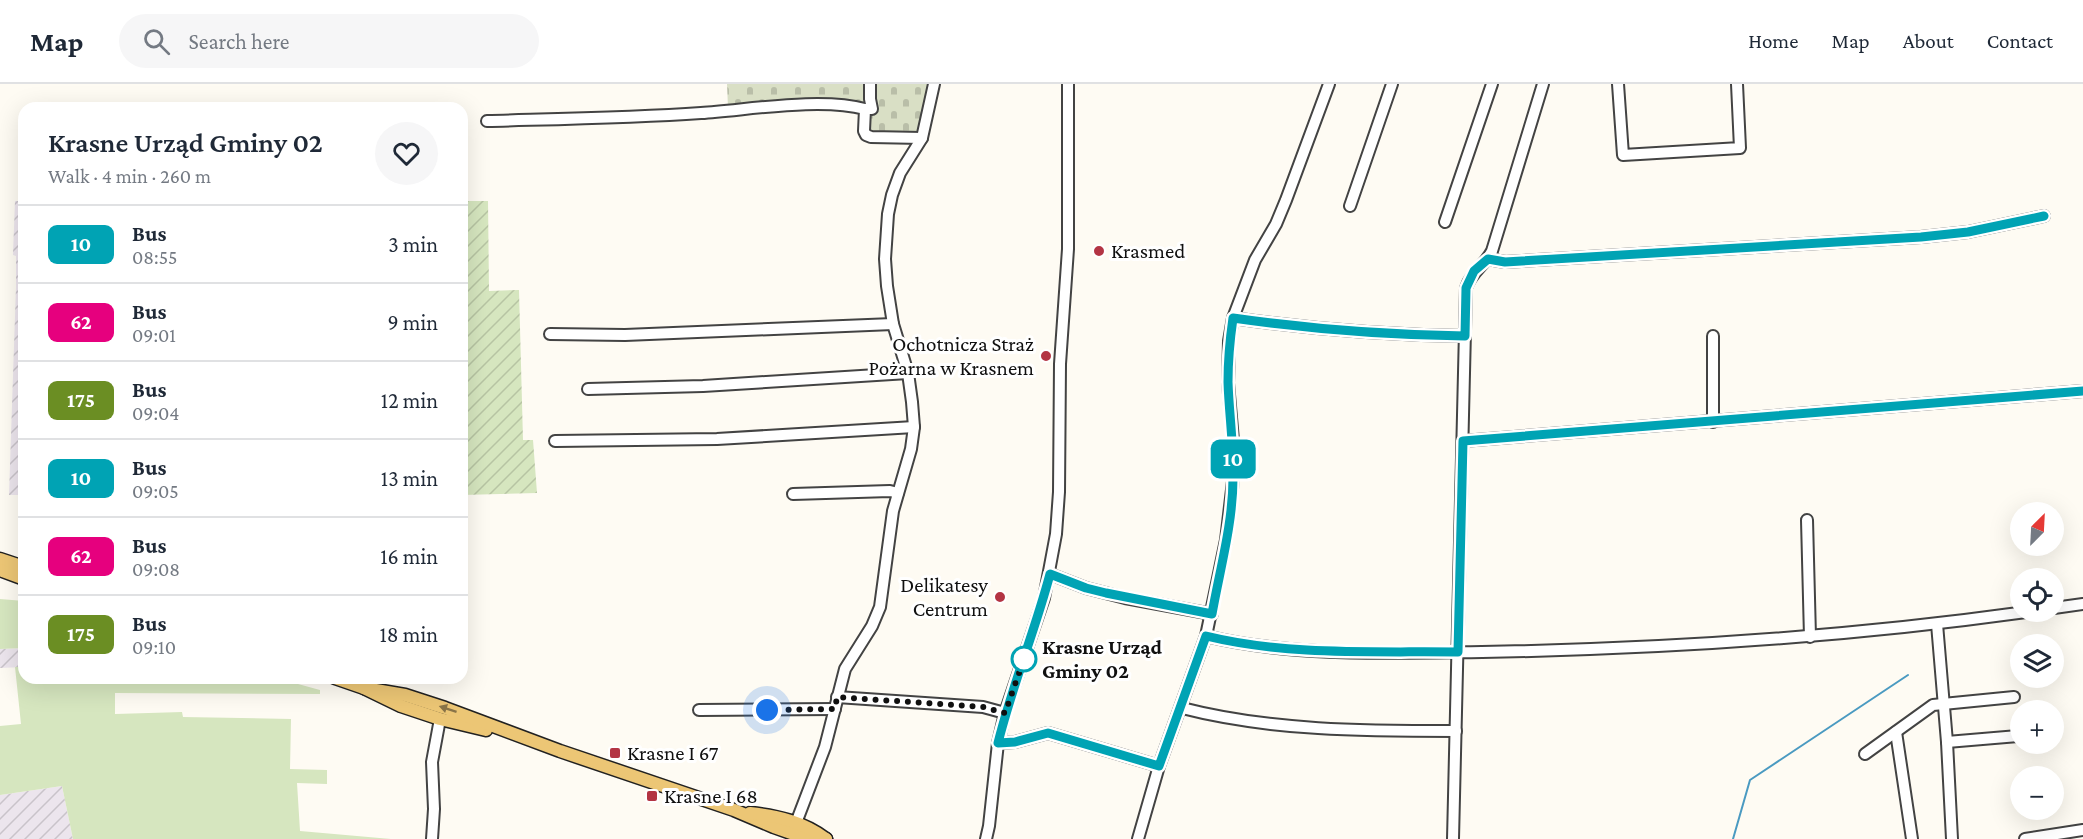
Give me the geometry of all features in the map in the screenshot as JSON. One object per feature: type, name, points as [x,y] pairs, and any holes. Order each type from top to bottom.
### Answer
[{"type":"main road","points":[[0,559],[18,565]]},
{"type":"main road","points":[[0,570],[18,577]]},
{"type":"main road","points":[[352,684],[401,706],[440,719],[523,738]]},
{"type":"main road","points":[[364,688],[405,695],[445,708],[523,738],[734,810],[803,837],[827,839]]},
{"type":"main road","points":[[734,810],[775,816],[812,828],[827,839]]},
{"type":"street","points":[[487,121],[651,117],[824,105],[846,105],[872,109],[870,84]]},
{"type":"street","points":[[803,837],[797,831],[796,823],[822,756],[845,669],[872,626],[880,607],[893,511],[911,449],[914,427],[908,373],[893,324],[885,259],[888,214],[892,195],[900,173],[922,138],[934,84]]},
{"type":"street","points":[[986,839],[998,743],[1005,713],[1044,598],[1050,574],[1058,516],[1060,364],[1068,249],[1068,84]]},
{"type":"street","points":[[1138,839],[1159,766],[1182,708],[1206,636],[1226,540],[1233,481],[1233,440],[1228,383],[1229,341],[1233,318],[1255,260],[1276,224],[1286,200],[1329,84]]},
{"type":"street","points":[[1350,206],[1392,84]]},
{"type":"street","points":[[1445,222],[1492,84]]},
{"type":"street","points":[[1453,839],[1466,288],[1474,271],[1488,259],[1543,84]]},
{"type":"street","points":[[1618,84],[1623,155],[1740,148],[1737,84]]},
{"type":"street","points":[[865,109],[864,130],[866,135],[922,138]]},
{"type":"street","points":[[1488,259],[1505,262],[1910,238],[1968,232],[2044,216]]},
{"type":"street","points":[[1233,318],[1281,325],[1391,334],[1465,336]]},
{"type":"street","points":[[550,334],[625,335],[893,324]]},
{"type":"street","points":[[1713,336],[1713,422]]},
{"type":"street","points":[[588,389],[703,386],[908,373]]},
{"type":"street","points":[[1463,441],[2083,391]]},
{"type":"street","points":[[555,441],[717,439],[914,427]]},
{"type":"street","points":[[792,494],[890,491],[898,493]]},
{"type":"street","points":[[1807,520],[1810,637]]},
{"type":"street","points":[[1050,574],[1086,588],[1212,614]]},
{"type":"street","points":[[2064,607],[2083,604]]},
{"type":"street","points":[[1206,636],[1308,651],[1458,652],[1619,649],[1810,637],[2010,614]]},
{"type":"street","points":[[1937,624],[1952,839]]},
{"type":"street","points":[[1865,754],[1933,705],[2014,697]]},
{"type":"street","points":[[699,710],[836,703],[983,707],[1005,713]]},
{"type":"street","points":[[1182,708],[1296,727],[1456,731]]},
{"type":"street","points":[[432,839],[434,809],[432,762],[440,719]]},
{"type":"street","points":[[1896,732],[1912,839]]},
{"type":"street","points":[[998,743],[1015,742],[1048,733],[1159,766]]},
{"type":"street","points":[[1947,742],[2010,737]]},
{"type":"street","points":[[774,827],[796,823]]},
{"type":"street","points":[[2025,839],[2083,830]]},
{"type":"shaded area","points":[[15,201],[18,201],[18,495],[9,495],[16,287],[16,256],[13,255]]},
{"type":"shaded area","points":[[18,648],[18,667],[0,668],[0,649]]},
{"type":"shaded area","points":[[62,786],[73,839],[0,839],[0,795]]},
{"type":"green space","points":[[727,84],[929,84],[918,130],[908,134],[875,134],[870,127],[868,103],[823,102],[728,108]]},
{"type":"green space","points":[[468,201],[488,201],[489,291],[519,290],[523,440],[533,440],[537,493],[468,495]]},
{"type":"green space","points":[[0,599],[18,600],[18,648],[0,649]]},
{"type":"green space","points":[[15,667],[18,667],[18,684],[298,684],[320,690],[320,694],[115,693],[115,714],[182,712],[183,717],[291,719],[290,769],[327,770],[327,784],[297,783],[300,831],[391,839],[73,839],[62,786],[0,795],[0,726],[21,724]]},
{"type":"waterway","points":[[1733,839],[1750,780],[1908,675]]},
{"type":"bus line","name":"10","points":[[2044,216],[1968,232],[1838,244],[1505,262],[1488,259],[1474,271],[1466,288],[1465,336],[1402,335],[1281,325],[1233,318],[1229,341],[1228,383],[1233,440],[1233,481],[1226,540],[1212,614],[1106,593],[1050,574],[1005,713],[998,743],[1015,742],[1048,733],[1159,766],[1182,708],[1206,636],[1308,651],[1458,652],[1463,441],[2083,391]]},
{"type":"place","name":"Krasmed","points":[[1099,251]]},
{"type":"place","name":"Ochotnicza Straż Pożarna w Krasnem","points":[[1046,356]]},
{"type":"place","name":"Delikatesy Centrum","points":[[1000,597]]},
{"type":"place","name":"Krasne Urząd Gminy 02","points":[[1024,659]]},
{"type":"place","name":"Krasne I 67","points":[[615,753]]},
{"type":"place","name":"Krasne I 68","points":[[652,796]]},
{"type":"route","points":[[767,710],[835,709],[837,697],[983,707],[1005,713],[1024,659]]}]
